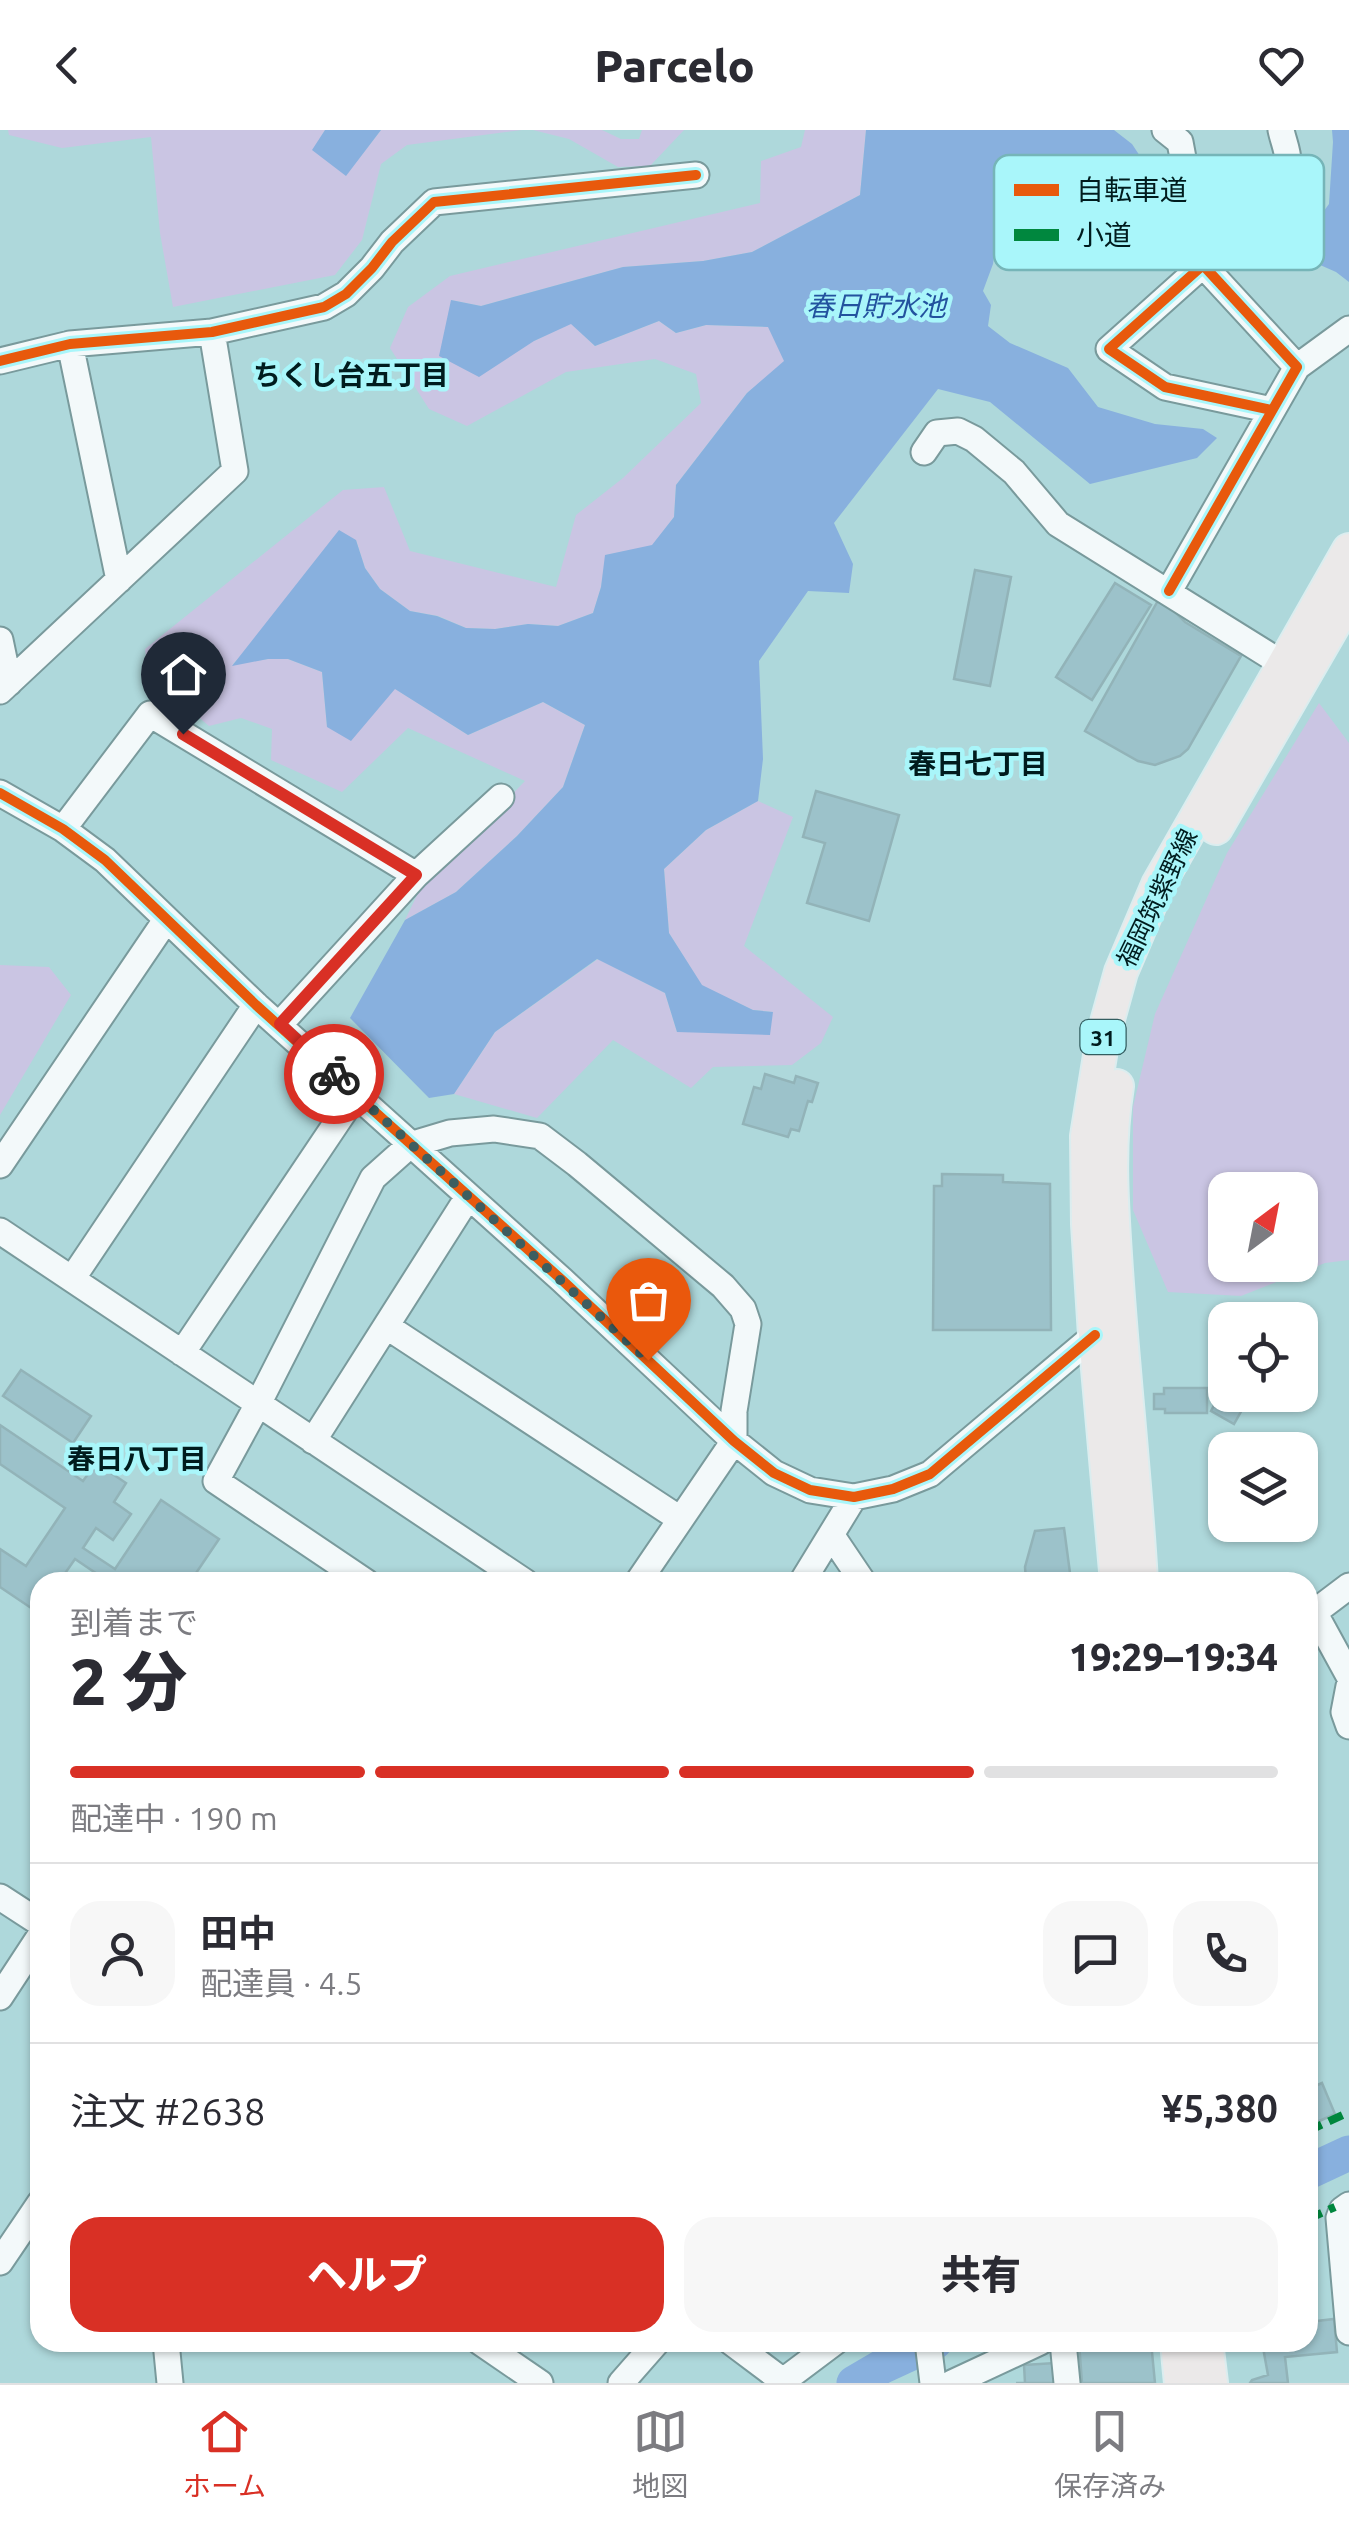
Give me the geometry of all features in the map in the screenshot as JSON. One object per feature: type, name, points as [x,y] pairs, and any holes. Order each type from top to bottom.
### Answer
[{"type":"main road","name":"福岡筑紫野線","points":[[1116,1572],[1088,1224],[1087,1136],[1102,1038],[1121,972],[1158,885],[1349,550]]},
{"type":"main road","name":"福岡筑紫野線","points":[[1140,1572],[1110,1190],[1112,1119],[1124,1043],[1136,993],[1160,929],[1349,598]]},
{"type":"main road","points":[[1178,2352],[1180,2383]]},
{"type":"main road","points":[[1207,2352],[1210,2383]]},
{"type":"street","points":[[1165,130],[1180,142],[1182,155]]},
{"type":"street","points":[[1281,130],[1287,155]]},
{"type":"street","points":[[0,361],[70,344],[212,332],[324,306],[346,294],[434,202],[696,175]]},
{"type":"street","points":[[1197,270],[1109,349],[1165,386],[1272,410]]},
{"type":"street","points":[[1208,270],[1297,367]]},
{"type":"street","points":[[1169,591],[1297,367],[1349,329]]},
{"type":"street","points":[[4,688],[235,470],[212,332]]},
{"type":"street","points":[[70,344],[119,580]]},
{"type":"street","points":[[924,452],[938,433],[958,431],[974,439],[1014,472],[1058,524],[1283,664]]},
{"type":"street","points":[[0,640],[4,688]]},
{"type":"street","points":[[63,829],[150,714],[416,875]]},
{"type":"street","points":[[0,792],[63,829],[105,860],[256,1005],[774,1473],[810,1490],[854,1498],[893,1489],[930,1474],[1094,1334]]},
{"type":"street","points":[[280,1024],[416,875],[502,797]]},
{"type":"street","points":[[0,1166],[166,920]]},
{"type":"street","points":[[72,1279],[256,1005]]},
{"type":"street","points":[[182,1353],[356,1094]]},
{"type":"street","points":[[351,1572],[216,1480],[374,1178],[410,1145],[450,1134],[494,1129],[540,1136],[723,1286],[743,1309],[748,1324],[734,1411],[734,1440],[645,1572]]},
{"type":"street","points":[[313,1440],[468,1197]]},
{"type":"street","points":[[0,1231],[509,1572]]},
{"type":"street","points":[[386,1326],[680,1518]]},
{"type":"street","points":[[809,1572],[854,1498]]},
{"type":"street","points":[[832,1536],[856,1572]]},
{"type":"street","points":[[1318,1609],[1349,1586]]},
{"type":"street","points":[[1318,1625],[1349,1676]]},
{"type":"street","points":[[1349,1686],[1344,1712],[1349,1726]]},
{"type":"street","points":[[0,1897],[30,1917]]},
{"type":"street","points":[[0,1997],[30,1951]]},
{"type":"street","points":[[1349,2205],[1338,2218],[1349,2332]]},
{"type":"street","points":[[0,2262],[30,2218]]},
{"type":"street","points":[[167,2352],[170,2383]]},
{"type":"street","points":[[495,2352],[540,2383]]},
{"type":"street","points":[[621,2383],[647,2352]]},
{"type":"street","points":[[744,2352],[782,2382],[821,2352]]},
{"type":"street","points":[[929,2352],[933,2382]]},
{"type":"street","points":[[952,2383],[1019,2352]]},
{"type":"street","points":[[1064,2352],[1068,2383]]},
{"type":"shaded area","points":[[8,130],[325,130],[313,150],[346,175],[381,130],[522,130],[407,145],[381,164],[362,240],[335,275],[173,307],[160,233],[151,137],[62,148],[9,135]]},
{"type":"shaded area","points":[[533,130],[602,130],[621,139],[639,139],[642,130],[684,130],[650,166],[618,167],[569,139]]},
{"type":"shaded area","points":[[805,130],[866,130],[860,195],[752,252],[703,261],[623,267],[481,306],[451,300],[534,341],[571,323],[595,346],[659,321],[676,333],[706,325],[769,327],[785,362],[747,393],[676,485],[674,517],[652,546],[606,555],[593,613],[558,626],[528,624],[495,629],[466,628],[438,616],[410,611],[380,589],[365,568],[356,540],[233,664],[288,659],[322,672],[327,727],[394,688],[468,735],[543,702],[585,725],[563,787],[456,892],[405,920],[420,889],[525,781],[408,728],[342,792],[271,760],[272,729],[241,718],[209,726],[148,675],[145,649],[343,490],[384,487],[410,551],[556,587],[576,515],[623,478],[701,403],[696,374],[655,359],[566,372],[467,426],[429,409],[390,348],[408,307],[450,276],[760,203],[761,161],[801,147]]},
{"type":"shaded area","points":[[1319,703],[1349,743],[1349,1260],[1318,1266],[1318,1172],[1208,1172],[1208,1282],[1277,1282],[1241,1296],[1168,1292],[1133,1210],[1133,1107],[1155,1014],[1227,853]]},
{"type":"shaded area","points":[[758,801],[793,817],[744,946],[833,1017],[821,1043],[792,1065],[713,1067],[691,1088],[613,1040],[537,1118],[454,1094],[495,1032],[598,959],[665,993],[677,1032],[773,1012],[753,1010],[702,986],[669,933],[664,869],[706,830]]},
{"type":"shaded area","points":[[0,965],[49,967],[71,995],[0,1115]]},
{"type":"water","points":[[325,130],[381,130],[346,176],[312,150]]},
{"type":"water","name":"春日貯水池","points":[[866,130],[1114,130],[1139,155],[994,155],[994,257],[983,291],[991,305],[988,326],[1010,343],[1068,368],[1098,407],[1155,424],[1203,429],[1217,438],[1197,458],[1090,484],[990,402],[938,389],[834,523],[853,564],[849,593],[808,591],[759,661],[763,759],[758,801],[706,830],[664,869],[669,933],[702,985],[753,1010],[773,1012],[770,1035],[677,1032],[665,993],[597,959],[495,1032],[454,1094],[429,1098],[350,1018],[405,920],[456,892],[563,787],[585,725],[543,702],[468,735],[395,689],[351,741],[327,727],[322,672],[288,659],[232,666],[339,530],[356,540],[365,568],[380,589],[410,611],[437,616],[466,628],[495,629],[528,624],[558,626],[593,613],[605,555],[652,545],[674,517],[676,485],[747,393],[784,361],[768,327],[706,325],[676,333],[659,321],[595,346],[571,324],[534,341],[479,377],[439,356],[451,300],[481,306],[623,267],[703,261],[752,252],[860,195]]},
{"type":"water","points":[[1332,130],[1349,130],[1349,282],[1324,267],[1324,211],[1329,204]]},
{"type":"building","points":[[975,570],[1011,577],[990,686],[954,679]]},
{"type":"building","points":[[1115,583],[1151,605],[1092,700],[1056,677]]},
{"type":"building","points":[[1160,597],[1185,622],[1241,656],[1188,749],[1155,765],[1138,761],[1085,731]]},
{"type":"building","points":[[816,791],[899,815],[869,921],[807,903],[825,843],[803,837]]},
{"type":"building","points":[[765,1074],[794,1083],[796,1076],[818,1083],[799,1131],[791,1129],[788,1137],[743,1124],[754,1087],[761,1089]]},
{"type":"building","points":[[942,1174],[1003,1175],[1003,1182],[1050,1184],[1051,1330],[933,1330],[934,1186],[942,1186]]},
{"type":"building","points":[[21,1370],[91,1416],[73,1443],[3,1396]]},
{"type":"building","points":[[1164,1388],[1207,1388],[1207,1413],[1165,1413],[1165,1409],[1154,1409],[1154,1394],[1164,1394]]},
{"type":"building","points":[[1213,1412],[1241,1412],[1234,1424]]},
{"type":"building","points":[[0,1425],[83,1481],[96,1463],[126,1483],[114,1502],[131,1514],[113,1540],[96,1528],[83,1548],[115,1569],[161,1500],[219,1539],[197,1572],[94,1572],[75,1559],[66,1572],[30,1572],[30,1607],[0,1587],[0,1549],[26,1566],[65,1508],[0,1464]]},
{"type":"building","points":[[1064,1528],[1070,1572],[1025,1572],[1035,1531]]},
{"type":"building","points":[[1322,2083],[1335,2114],[1318,2122],[1318,2085]]},
{"type":"building","points":[[1334,2319],[1337,2352],[1285,2357],[1288,2383],[1250,2383],[1268,2375],[1264,2352],[1318,2352],[1318,2321]]},
{"type":"building","points":[[1080,2352],[1152,2352],[1155,2383],[1082,2383]]},
{"type":"building","points":[[1055,2363],[1056,2383],[1025,2383],[1024,2365]]},
{"type":"waterway","points":[[1318,2167],[1349,2153]]},
{"type":"waterway","points":[[854,2383],[913,2352]]},
{"type":"marked path","points":[[1318,2126],[1349,2112]]},
{"type":"marked path","points":[[1318,2215],[1335,2207]]},
{"type":"cycle path","points":[[0,361],[70,344],[212,332],[324,307],[346,294],[434,202],[696,175]]},
{"type":"cycle path","points":[[1197,270],[1109,349],[1165,387],[1272,410]]},
{"type":"cycle path","points":[[1169,591],[1297,367],[1208,270]]},
{"type":"cycle path","points":[[0,793],[63,829],[105,860],[256,1005],[562,1280],[734,1441],[774,1473],[810,1490],[854,1497],[893,1489],[930,1474],[1095,1335]]},
{"type":"way so far","points":[[334,1074],[648,1360]]},
{"type":"district","name":"ちくし台五丁目","points":[[351,374]]},
{"type":"district","name":"春日七丁目","points":[[978,763]]},
{"type":"district","name":"春日八丁目","points":[[137,1458]]},
{"type":"route","points":[[183,734],[416,875],[280,1024],[334,1074]]}]
